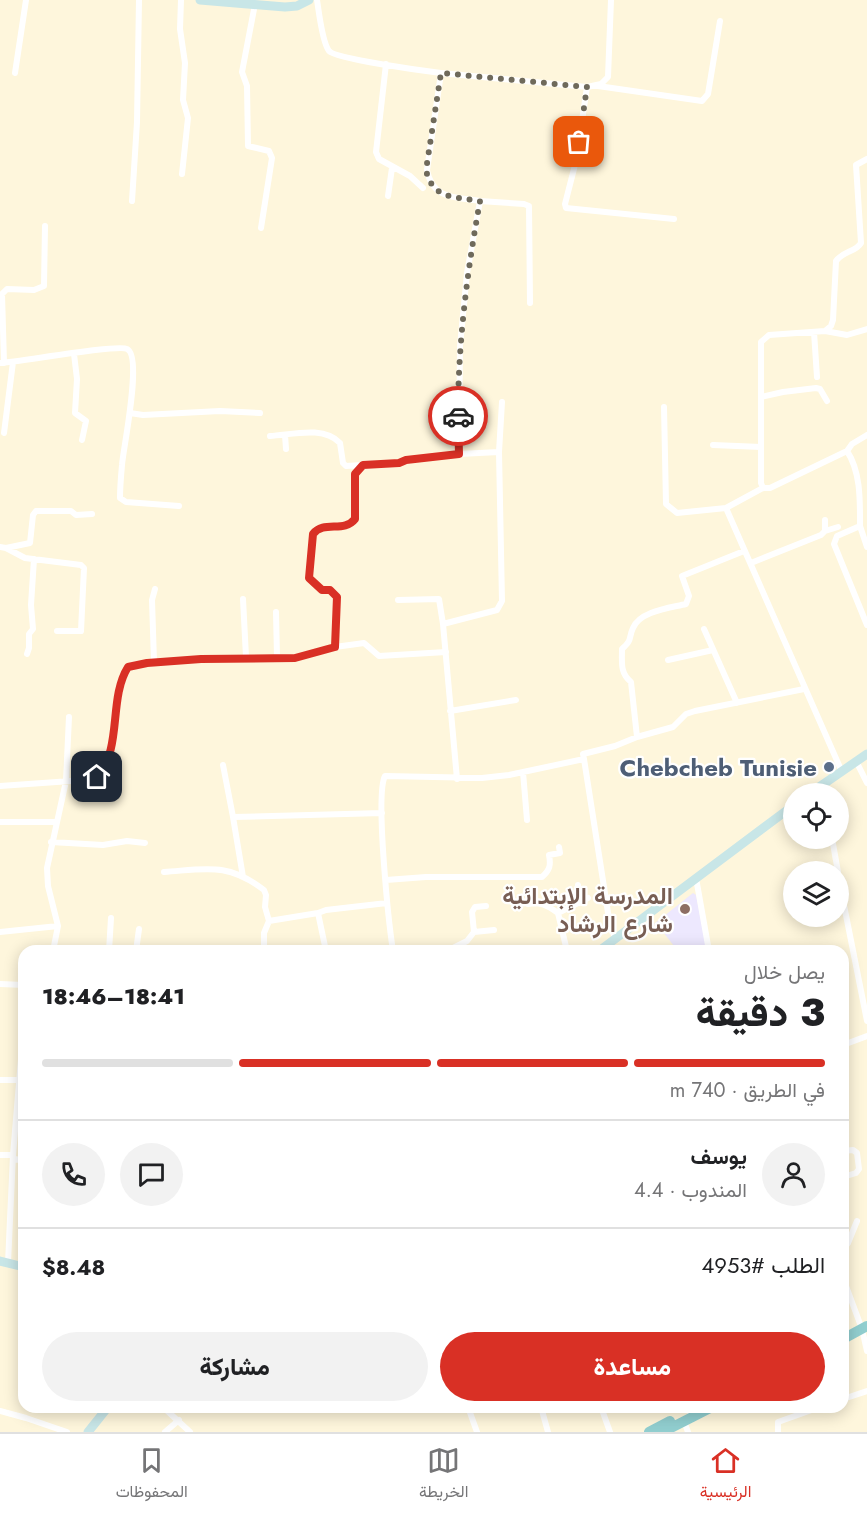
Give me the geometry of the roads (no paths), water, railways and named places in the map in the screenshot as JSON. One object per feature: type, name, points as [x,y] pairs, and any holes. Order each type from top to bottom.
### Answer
[{"type":"main road","points":[[849,1330],[864,1324]]},
{"type":"main road","points":[[849,1335],[864,1324]]},
{"type":"main road","points":[[649,1432],[689,1416]]},
{"type":"main road","points":[[663,1432],[689,1416]]},
{"type":"street","points":[[15,73],[26,0]]},
{"type":"street","points":[[132,201],[137,122],[139,0]]},
{"type":"street","points":[[181,0],[180,29],[185,63],[183,100],[188,118],[182,174]]},
{"type":"street","points":[[200,0],[285,7],[297,6],[309,0]]},
{"type":"street","points":[[317,0],[326,45],[334,54],[441,73],[587,87],[598,86],[702,101],[708,94],[720,21]]},
{"type":"street","points":[[598,86],[608,77],[611,0]]},
{"type":"street","points":[[255,4],[242,72],[247,86],[248,146],[268,151],[272,159],[261,228]]},
{"type":"street","points":[[386,64],[376,152],[379,159],[410,176],[423,188]]},
{"type":"street","points":[[441,73],[426,170],[428,180],[443,195],[529,206],[530,303]]},
{"type":"street","points":[[587,87],[576,161],[565,204],[566,208],[674,219]]},
{"type":"street","points":[[825,331],[831,326],[833,320],[836,261],[840,256],[864,243],[856,165],[867,159]]},
{"type":"street","points":[[388,196],[392,168]]},
{"type":"street","points":[[459,454],[460,346],[468,273],[480,201]]},
{"type":"street","points":[[45,226],[44,286],[34,290],[7,289],[2,294],[2,363],[101,349],[126,348],[130,351],[132,355],[130,413],[122,464],[120,498],[126,502],[179,506]]},
{"type":"street","points":[[763,488],[761,483],[761,342],[770,335],[825,331],[847,335],[867,330]]},
{"type":"street","points":[[814,332],[818,377]]},
{"type":"street","points":[[74,354],[77,379],[75,413],[86,421],[82,440]]},
{"type":"street","points":[[4,433],[13,362]]},
{"type":"street","points":[[761,398],[783,392],[816,388],[820,389],[827,401]]},
{"type":"street","points":[[443,624],[497,610],[502,601],[499,452],[501,402]]},
{"type":"street","points":[[664,406],[666,504],[677,513],[726,508],[763,488],[770,488],[847,451],[852,444],[867,435]]},
{"type":"street","points":[[130,413],[143,415],[220,411],[260,413]]},
{"type":"street","points":[[270,436],[303,432],[329,435],[340,443],[343,463],[346,466],[399,463],[406,460],[459,454],[499,452]]},
{"type":"street","points":[[285,435],[286,449]]},
{"type":"street","points":[[713,445],[761,447]]},
{"type":"street","points":[[847,451],[852,459],[859,494],[860,526],[867,547]]},
{"type":"street","points":[[335,647],[337,597],[330,590],[322,590],[309,578],[313,534],[323,527],[348,526],[355,519],[355,474],[363,465]]},
{"type":"street","points":[[859,494],[867,493]]},
{"type":"street","points":[[726,508],[842,771]]},
{"type":"street","points":[[3,548],[30,543],[33,515],[36,512],[71,511],[76,515],[92,514]]},
{"type":"street","points":[[825,520],[825,531]]},
{"type":"street","points":[[860,526],[837,536],[834,544],[867,625]]},
{"type":"street","points":[[751,563],[838,527]]},
{"type":"street","points":[[3,548],[26,558],[81,565],[84,568],[81,631],[57,631]]},
{"type":"street","points":[[637,737],[631,682],[624,676],[622,669],[622,649],[632,639],[633,627],[645,615],[686,604],[689,596],[682,576],[744,551]]},
{"type":"street","points":[[27,654],[28,634],[33,629],[31,605],[34,559]]},
{"type":"street","points":[[154,662],[152,600],[155,589]]},
{"type":"street","points":[[398,600],[439,599],[457,779]]},
{"type":"street","points":[[243,600],[246,657]]},
{"type":"street","points":[[276,612],[277,657]]},
{"type":"street","points":[[704,629],[736,702]]},
{"type":"street","points":[[0,786],[66,782],[97,777],[106,767],[121,688],[126,671],[132,665],[246,657],[295,658],[335,647],[364,643],[379,656],[446,652]]},
{"type":"street","points":[[668,660],[713,650]]},
{"type":"street","points":[[615,939],[609,919],[583,754],[673,727],[686,714],[804,688]]},
{"type":"street","points":[[450,711],[516,700]]},
{"type":"street","points":[[54,945],[58,926],[48,886],[47,868],[66,782],[69,717]]},
{"type":"street","points":[[826,783],[867,754]]},
{"type":"street","points":[[392,945],[387,903],[382,813],[384,776],[482,778],[584,759]]},
{"type":"street","points":[[856,762],[867,783]]},
{"type":"street","points":[[223,765],[243,877]]},
{"type":"street","points":[[523,772],[527,820]]},
{"type":"street","points":[[233,817],[382,813]]},
{"type":"street","points":[[607,945],[783,813]]},
{"type":"street","points":[[0,822],[57,822]]},
{"type":"street","points":[[51,842],[103,845],[127,841],[145,843]]},
{"type":"street","points":[[386,880],[426,877],[542,877],[551,865],[549,855],[560,853],[559,848]]},
{"type":"street","points":[[164,872],[216,868],[234,872],[264,890],[265,908],[269,921],[264,933],[264,945]]},
{"type":"street","points":[[696,877],[708,945]]},
{"type":"street","points":[[578,885],[580,899],[578,904]]},
{"type":"street","points":[[558,913],[588,898]]},
{"type":"street","points":[[528,904],[536,902],[544,904],[558,913],[566,945]]},
{"type":"street","points":[[269,921],[318,914],[326,910],[387,903]]},
{"type":"street","points":[[459,945],[467,941],[474,932],[472,912],[475,907],[486,906]]},
{"type":"street","points":[[318,914],[325,945]]},
{"type":"street","points":[[109,945],[111,918]]},
{"type":"street","points":[[0,932],[58,926]]},
{"type":"street","points":[[849,927],[867,1021]]},
{"type":"street","points":[[137,945],[139,929]]},
{"type":"street","points":[[474,932],[494,930]]},
{"type":"street","points":[[0,984],[18,985]]},
{"type":"street","points":[[849,1043],[867,1036]]},
{"type":"street","points":[[0,1080],[18,1080]]},
{"type":"street","points":[[4,1262],[18,1121]]},
{"type":"street","points":[[849,1150],[857,1153],[859,1169],[856,1173],[849,1175]]},
{"type":"street","points":[[0,1155],[18,1158]]},
{"type":"street","points":[[849,1241],[857,1221]]},
{"type":"street","points":[[849,1291],[864,1324],[867,1352]]},
{"type":"street","points":[[849,1397],[867,1391]]},
{"type":"street","points":[[0,1412],[67,1432]]},
{"type":"street","points":[[88,1432],[103,1413]]},
{"type":"street","points":[[170,1413],[190,1432]]},
{"type":"street","points":[[470,1413],[477,1432]]},
{"type":"street","points":[[543,1413],[548,1432]]},
{"type":"street","points":[[602,1413],[610,1432]]},
{"type":"street","points":[[778,1432],[778,1422],[803,1413]]},
{"type":"street","points":[[165,1432],[179,1420]]},
{"type":"place","name":"Chebcheb Tunisie","points":[[829,767]]},
{"type":"place","name":"المدرسة الإبتدائية شارع الرشاد","points":[[685,909]]}]
